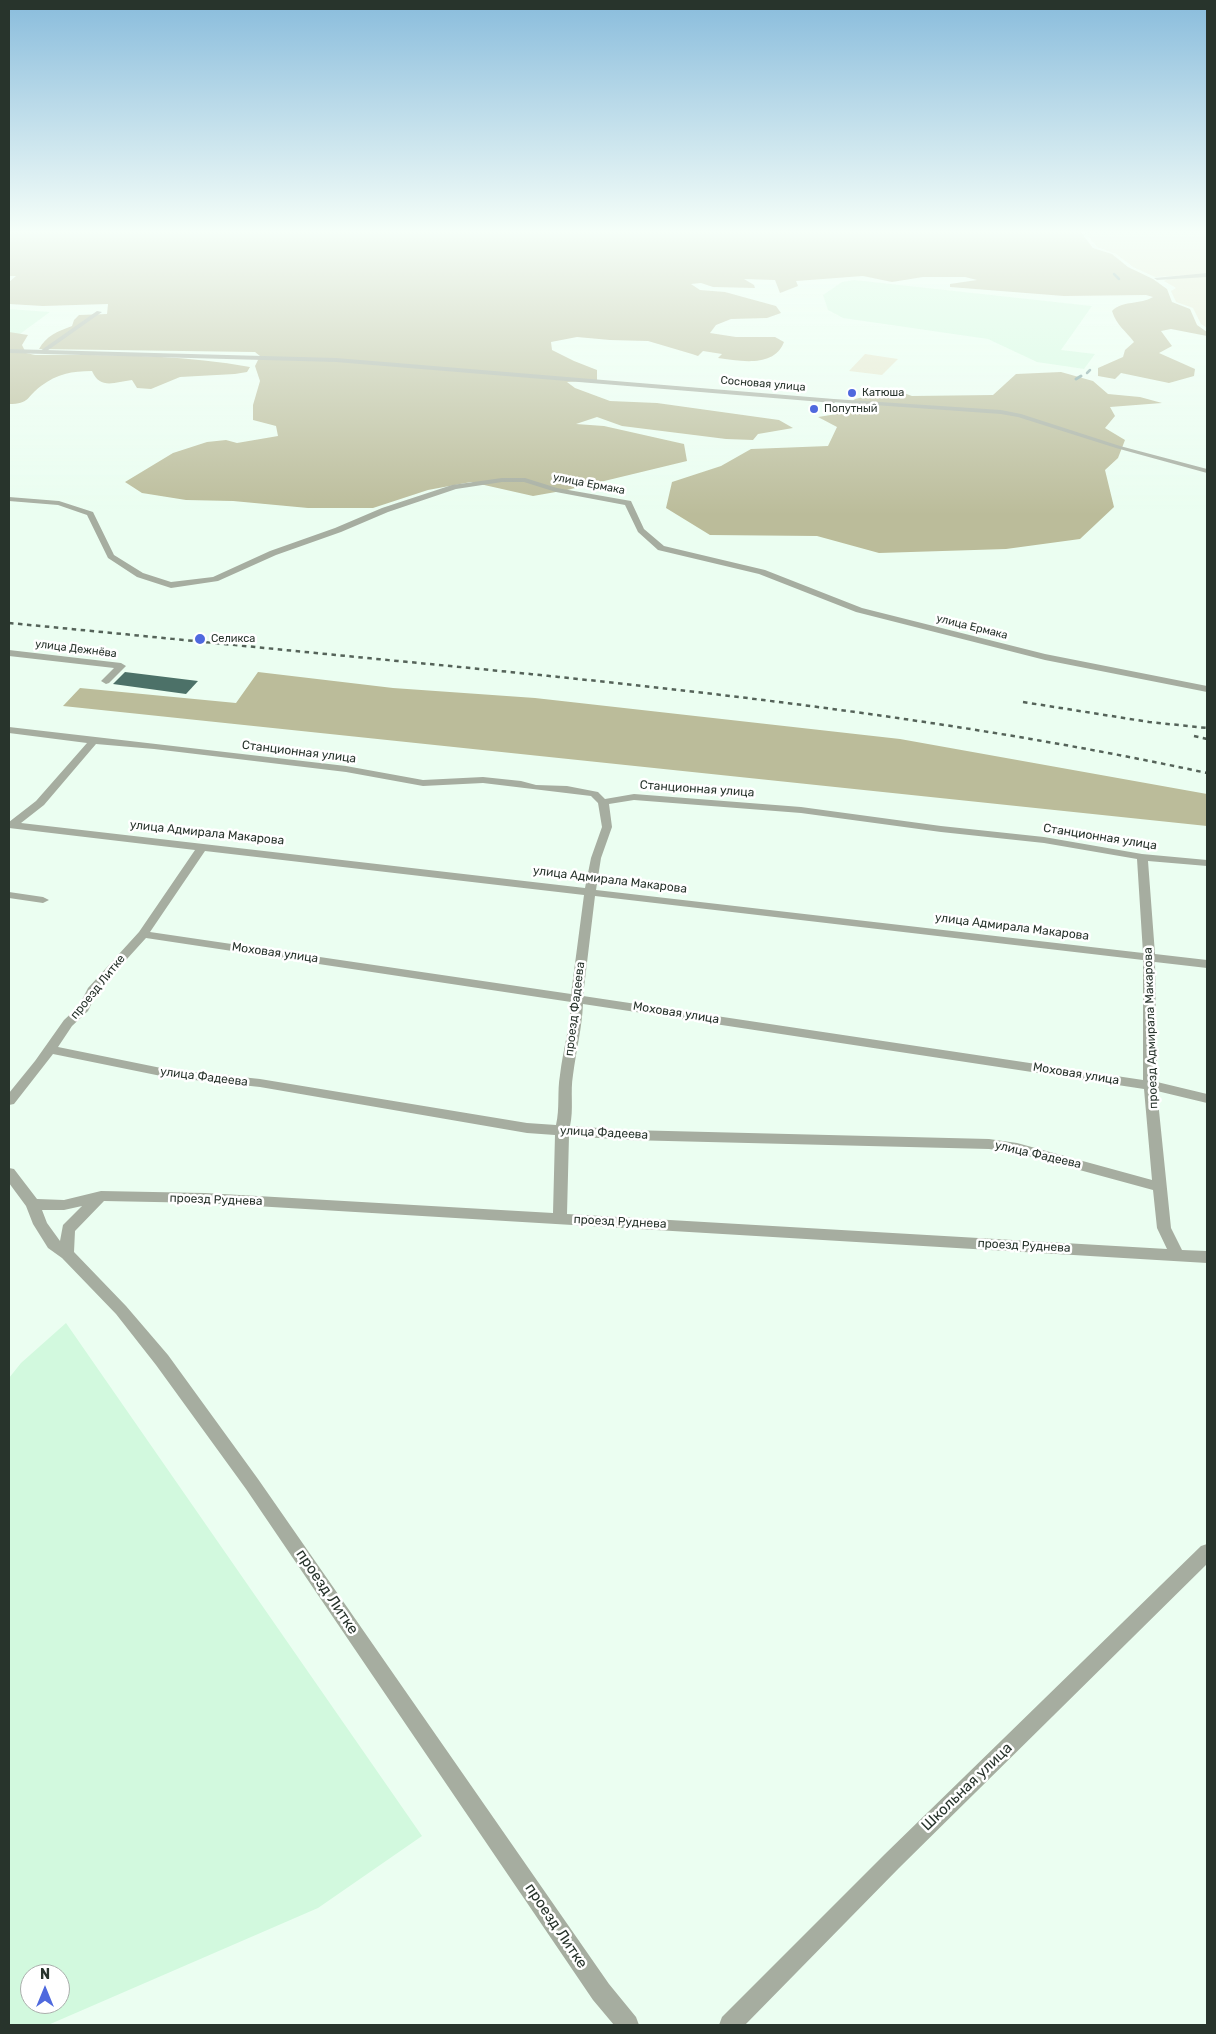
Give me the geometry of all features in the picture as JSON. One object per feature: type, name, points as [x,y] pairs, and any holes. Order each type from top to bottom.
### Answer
[{"type":"street","points":[[42,352],[81,325]]},
{"type":"street","name":"Сосновая улица","points":[[9,351],[297,358],[627,385],[755,392],[819,400],[828,405],[838,404],[834,402],[1001,412],[1019,415],[1118,447],[1207,471]]},
{"type":"street","name":"улица Ермака","points":[[9,500],[58,503],[90,514],[111,556],[140,575],[170,585],[214,579],[273,553],[338,530],[385,510],[455,487],[502,480],[525,480],[556,490],[628,503],[641,530],[662,548],[762,572],[859,610],[1045,656],[1207,689]]},
{"type":"street","name":"улица Дежнёва","points":[[9,653],[121,666],[106,681]]},
{"type":"street","name":"Станционная улица","points":[[9,730],[94,742],[154,746],[346,769],[423,783],[483,780],[521,784],[536,788],[567,789],[594,794],[603,802],[634,797],[801,810],[941,829],[1044,840],[1142,857],[1207,863]]},
{"type":"street","points":[[10,825],[40,802],[94,742]]},
{"type":"street","name":"проезд Фадеева","points":[[560,1218],[559,1201],[562,1131],[566,1113],[566,1077],[576,1024],[577,998],[590,891],[596,858],[607,827],[603,802]]},
{"type":"street","name":"улица Адмирала Макарова","points":[[10,825],[1207,964]]},
{"type":"street","name":"проезд Литке","points":[[9,1101],[68,1023],[84,1008],[92,991],[143,934],[202,846]]},
{"type":"street","name":"проезд Адмирала Макарова","points":[[1142,857],[1149,956],[1150,1085],[1164,1228],[1178,1256]]},
{"type":"street","points":[[9,895],[43,900]]},
{"type":"street","name":"Моховая улица","points":[[143,934],[1150,1085],[1207,1098]]},
{"type":"street","name":"улица Фадеева","points":[[50,1049],[166,1074],[250,1082],[518,1126],[562,1131],[628,1135],[989,1144],[1018,1148],[1160,1187]]},
{"type":"street","name":"проезд Литке","points":[[9,1173],[33,1204],[40,1224],[53,1244],[67,1254],[127,1317],[162,1360],[230,1453],[602,1992],[628,2025]]},
{"type":"street","points":[[67,1254],[68,1229],[82,1218],[91,1204],[101,1196]]},
{"type":"street","name":"проезд Руднева","points":[[33,1204],[64,1205],[101,1196],[205,1198],[1207,1257]]},
{"type":"street","name":"Школьная улица","points":[[730,2025],[892,1860],[1205,1558]]},
{"type":"shaded area","points":[[9,325],[32,325],[9,342]]},
{"type":"shaded area","points":[[716,325],[710,333],[736,337],[775,337],[784,342],[773,356],[756,361],[718,358],[722,354],[703,351],[698,356],[648,341],[577,337],[551,342],[552,350],[597,370],[597,380],[567,382],[575,388],[610,401],[657,403],[779,420],[793,428],[758,434],[753,440],[726,439],[622,426],[597,417],[576,424],[604,426],[684,444],[687,461],[567,490],[533,496],[471,482],[428,490],[373,508],[308,508],[233,501],[186,500],[142,493],[125,482],[173,453],[207,442],[226,440],[237,443],[278,436],[276,426],[253,420],[253,405],[260,381],[255,366],[260,356],[255,352],[39,349],[53,334],[72,326]]},
{"type":"shaded area","points":[[891,325],[1079,325],[1061,350],[1095,354],[1084,369],[1037,362],[988,339]]},
{"type":"shaded area","points":[[1120,325],[1197,325],[1207,332],[1207,336],[1171,329],[1161,331],[1172,346],[1159,353],[1195,369],[1194,376],[1169,383],[1121,373],[1115,379],[1098,376],[1098,368],[1123,357],[1125,350],[1134,342]]},
{"type":"shaded area","points":[[9,332],[28,335],[22,345],[26,353],[35,355],[170,357],[250,367],[247,372],[235,374],[180,377],[151,389],[137,388],[132,380],[104,383],[95,377],[92,371],[71,373],[47,382],[21,403],[9,404]]},
{"type":"shaded area","points":[[865,354],[898,359],[882,375],[849,371]]},
{"type":"shaded area","points":[[1061,372],[1093,381],[1108,394],[1140,397],[1162,403],[1110,407],[1115,416],[1105,428],[1125,440],[1118,458],[1105,470],[1114,507],[1080,539],[1006,549],[879,553],[817,536],[710,535],[666,508],[672,482],[721,466],[751,449],[828,446],[837,427],[818,417],[837,414],[855,399],[872,395],[872,390],[890,388],[912,396],[993,395],[1016,374]]},
{"type":"shaded area","points":[[258,672],[393,688],[535,698],[900,739],[1207,794],[1207,826],[63,706],[80,688],[236,703]]},
{"type":"shaded area","points":[[66,1323],[422,1836],[318,1908],[48,2025],[9,2025],[9,1378],[21,1363]]},
{"type":"building","points":[[125,672],[198,681],[186,694],[113,684]]},
{"type":"waterway","points":[[1087,373],[1090,370]]},
{"type":"waterway","points":[[1076,379],[1081,376]]},
{"type":"railway","points":[[9,623],[545,676],[735,697],[925,722],[1019,737],[1207,773]]},
{"type":"railway","points":[[1023,702],[1149,722],[1207,728]]},
{"type":"railway","points":[[1194,736],[1207,739]]},
{"type":"place","name":"Катюша","points":[[852,393]]},
{"type":"place","name":"Попутный","points":[[814,409]]},
{"type":"place","name":"Селикса","points":[[200,639]]}]
